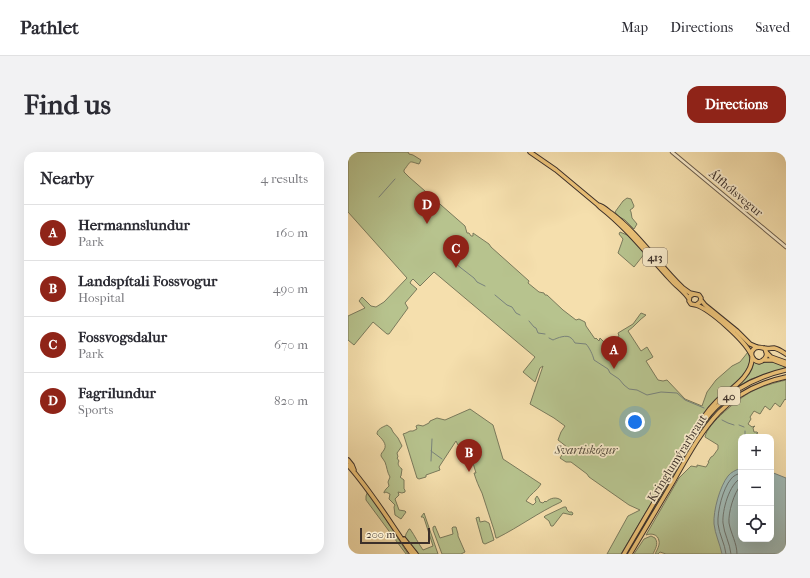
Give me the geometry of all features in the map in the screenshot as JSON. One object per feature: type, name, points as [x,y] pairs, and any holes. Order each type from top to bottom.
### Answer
[{"type":"main road","name":"413","points":[[530,152],[556,170],[610,215],[629,233],[671,281],[686,295],[691,304],[705,310],[730,330],[747,346],[752,356]]},
{"type":"main road","name":"413","points":[[598,205],[602,205],[614,214],[687,291],[698,295],[705,305],[750,344],[764,348]]},
{"type":"main road","points":[[689,300],[690,296],[694,294]]},
{"type":"main road","points":[[696,306],[701,300]]},
{"type":"main road","points":[[701,425],[713,406],[747,373],[752,364],[754,349],[757,347]]},
{"type":"main road","points":[[764,348],[771,357],[786,363]]},
{"type":"main road","points":[[764,348],[776,349],[786,354]]},
{"type":"main road","points":[[763,360],[766,356],[766,352]]},
{"type":"main road","points":[[752,356],[754,360],[758,362],[763,360],[773,360],[786,363]]},
{"type":"main road","name":"Kringlumýrarbraut","points":[[624,554],[685,449],[712,411],[728,396],[747,384],[765,376],[786,370]]},
{"type":"main road","name":"Kringlumýrarbraut","points":[[630,554],[696,442],[711,420],[723,407],[742,394],[759,385],[786,378]]},
{"type":"main road","points":[[348,460],[412,554]]},
{"type":"main road","points":[[348,464],[357,474]]},
{"type":"main road","points":[[393,526],[416,554]]},
{"type":"street","name":"Álfhólsvegur","points":[[673,152],[786,247]]},
{"type":"green space","name":"Svartiskógur","points":[[348,152],[408,152],[421,160],[419,164],[410,162],[404,172],[465,226],[467,233],[473,236],[473,233],[489,244],[539,292],[547,295],[576,320],[579,319],[585,322],[595,339],[596,338],[599,341],[600,338],[608,346],[614,343],[613,340],[619,336],[618,333],[633,324],[641,313],[646,315],[628,331],[641,351],[647,347],[653,357],[646,361],[658,380],[667,380],[685,399],[702,406],[707,392],[716,380],[732,366],[740,362],[748,352],[750,362],[746,371],[737,382],[710,407],[701,420],[621,554],[607,554],[628,516],[640,510],[629,505],[589,477],[571,462],[566,462],[560,458],[567,447],[558,440],[565,426],[530,404],[543,366],[540,368],[535,382],[523,372],[535,357],[434,272],[420,286],[413,279],[411,281],[410,283],[417,289],[405,303],[408,308],[389,334],[373,322],[354,345],[348,340],[348,316],[365,308],[359,301],[362,297],[371,306],[376,307],[384,302],[407,278],[348,212]]},
{"type":"green space","points":[[627,198],[631,199],[634,206],[630,210],[632,218],[637,224],[634,229],[615,212]]},
{"type":"green space","points":[[620,232],[627,235],[645,253],[634,267],[618,253],[623,239],[619,234]]},
{"type":"green space","points":[[754,362],[774,362],[786,367],[786,369],[751,379],[733,390],[748,374]]},
{"type":"green space","points":[[786,380],[786,400],[785,399],[780,407],[775,403],[770,410],[765,406],[760,414],[754,411],[748,424],[752,427],[755,426],[753,428],[754,432],[758,433],[738,434],[738,542],[748,542],[775,554],[666,554],[660,552],[655,554],[659,541],[654,535],[646,535],[679,478],[691,466],[697,467],[697,465],[706,467],[711,457],[718,449],[718,445],[705,437],[711,425],[732,405],[746,395],[764,386]]},
{"type":"green space","points":[[734,394],[735,395],[715,412],[703,427],[628,554],[625,554],[693,438],[717,409]]},
{"type":"green space","points":[[470,409],[493,425],[503,459],[541,484],[526,501],[533,505],[536,502],[535,499],[537,496],[540,502],[543,503],[554,498],[558,498],[562,501],[497,538],[474,473],[476,473],[473,463],[470,464],[468,457],[470,452],[467,452],[462,445],[460,447],[456,441],[439,467],[440,470],[419,479],[417,478],[403,434],[417,429],[416,426],[418,425],[423,426],[437,418],[445,420]]},
{"type":"green space","points":[[387,425],[391,428],[402,446],[397,453],[397,458],[402,469],[400,477],[404,480],[405,492],[398,492],[399,495],[395,499],[399,510],[406,512],[401,519],[395,515],[395,505],[389,499],[390,494],[386,492],[384,493],[389,486],[388,482],[390,477],[385,462],[381,456],[385,448],[385,443],[377,432],[379,429]]},
{"type":"green space","points":[[368,491],[408,554],[406,554],[366,500]]},
{"type":"green space","points":[[566,507],[569,512],[572,512],[573,514],[563,513],[553,526],[551,526],[549,521],[544,517]]},
{"type":"green space","points":[[424,513],[438,554],[417,554],[405,539],[406,534],[410,529],[423,550],[433,546],[424,518],[421,517]]},
{"type":"green space","points":[[479,517],[480,522],[485,521],[489,523],[494,540],[485,544],[483,543],[476,518]]},
{"type":"green space","points":[[435,526],[440,538],[453,534],[452,528],[456,527],[465,552],[461,554],[442,554],[433,530],[433,527]]},
{"type":"green space","points":[[651,536],[655,538],[657,542],[653,554],[634,554],[644,539]]},
{"type":"water","points":[[738,469],[738,542],[774,542],[774,473],[786,478],[786,554],[722,554],[714,524],[716,506],[725,480]]},
{"type":"waterway","points":[[379,197],[395,179]]},
{"type":"waterway","points":[[448,257],[477,282],[485,286]]},
{"type":"waterway","points":[[495,295],[507,305],[512,307],[516,313],[520,315]]},
{"type":"waterway","points":[[529,321],[536,328],[538,333],[545,334]]},
{"type":"waterway","points":[[549,338],[553,340],[567,336],[572,338],[575,343],[586,344],[591,351],[594,360],[608,369],[610,373],[619,379],[629,389],[637,390],[647,395],[661,392],[677,393],[685,400],[704,408]]},
{"type":"waterway","points":[[722,420],[734,425]]},
{"type":"waterway","points":[[739,425],[744,427]]},
{"type":"waterway","points":[[431,461],[432,439]]},
{"type":"waterway","points":[[431,451],[442,459]]},
{"type":"place","name":"Fagrilundur","points":[[427,224]]},
{"type":"place","name":"Fossvogsdalur","points":[[456,268]]},
{"type":"place","name":"Hermannslundur","points":[[614,369]]},
{"type":"place","name":"Landspítali Fossvogur","points":[[469,472]]}]
